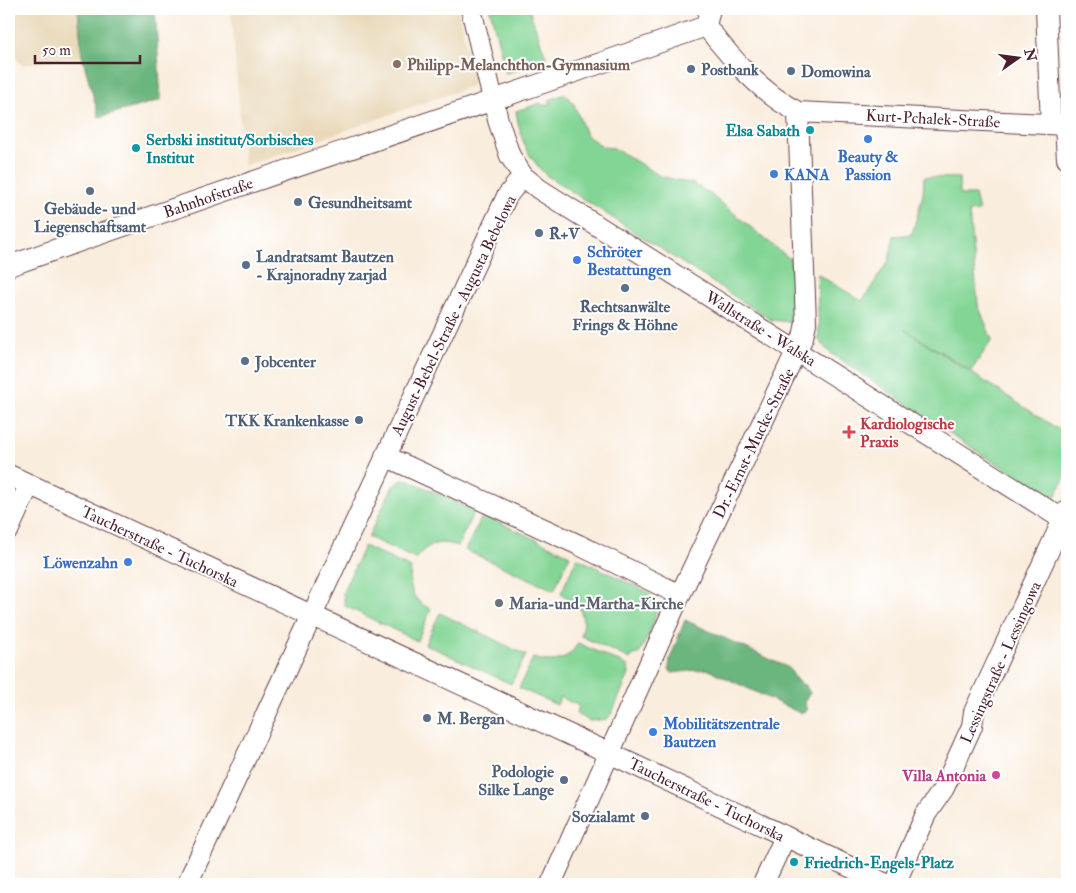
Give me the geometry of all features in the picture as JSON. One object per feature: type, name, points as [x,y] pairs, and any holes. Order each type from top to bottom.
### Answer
[{"type":"street","name":"Wallstraße - Walska","points":[[471,9],[493,102],[510,156],[523,176],[538,189],[1066,517]]},
{"type":"street","points":[[1046,9],[1067,159]]},
{"type":"street","name":"Bahnhofstraße","points":[[9,266],[250,182],[493,102],[708,17]]},
{"type":"street","points":[[708,17],[720,43],[772,96],[798,112]]},
{"type":"street","name":"Kurt-Pchalek-Straße","points":[[798,112],[1061,125]]},
{"type":"street","name":"Dr.-Ernst-Mucke-Straße","points":[[551,884],[680,595],[798,351],[806,323],[798,112]]},
{"type":"street","name":"August-Bebel-Straße - Augusta Bebelowa","points":[[191,883],[311,616],[507,196],[523,176]]},
{"type":"street","points":[[385,456],[579,545],[680,595]]},
{"type":"street","name":"Taucherstraße - Tuchorska","points":[[9,475],[609,753],[886,884]]},
{"type":"street","points":[[9,529],[29,485]]},
{"type":"street","name":"Lessingstraße - Lessingowa","points":[[895,884],[926,814],[944,788],[972,726],[974,712],[1066,517]]},
{"type":"street","points":[[763,884],[785,837]]},
{"type":"shaded area","points":[[9,9],[78,9],[82,56],[22,65],[9,49]]},
{"type":"shaded area","points":[[231,9],[458,9],[474,82],[469,87],[244,166]]},
{"type":"green space","points":[[78,9],[155,9],[161,100],[99,117],[82,56]]},
{"type":"green space","points":[[490,9],[529,9],[547,60],[506,73]]},
{"type":"green space","points":[[565,94],[573,102],[586,135],[603,147],[614,148],[660,176],[694,184],[710,194],[791,260],[791,322],[771,320],[546,175],[533,160],[525,146],[516,111],[541,103],[543,106],[551,103],[549,100]]},
{"type":"green space","points":[[924,177],[959,178],[960,195],[975,195],[979,211],[969,212],[978,305],[992,340],[971,371],[904,329],[1067,435],[1067,473],[1055,497],[987,458],[829,352],[819,340],[817,274],[862,301],[889,260],[894,236],[912,234],[923,195]]},
{"type":"green space","points":[[402,480],[409,480],[474,511],[458,546],[445,543],[434,544],[425,549],[415,559],[368,537],[393,486]]},
{"type":"green space","points":[[483,515],[570,555],[554,590],[465,550]]},
{"type":"green space","points":[[364,546],[411,568],[410,581],[413,593],[419,602],[431,609],[417,641],[345,606],[343,592]]},
{"type":"green space","points":[[577,558],[648,592],[653,599],[656,606],[654,622],[639,654],[633,655],[630,659],[581,636],[584,624],[580,608],[561,593]]},
{"type":"green space","points":[[440,613],[526,655],[511,684],[425,644]]},
{"type":"green space","points":[[685,620],[789,668],[797,681],[806,686],[810,693],[804,702],[807,710],[800,713],[707,669],[672,673],[669,669],[670,659]]},
{"type":"green space","points":[[578,643],[628,666],[629,674],[612,713],[607,719],[590,721],[576,714],[579,706],[560,697],[557,705],[519,688],[533,658],[547,661],[559,660],[569,654]]},
{"type":"place","name":"Philipp-Melanchthon-Gymnasium","points":[[397,64]]},
{"type":"place","name":"Postbank","points":[[691,69]]},
{"type":"place","name":"Domowina","points":[[791,71]]},
{"type":"place","name":"Elsa Sabath","points":[[810,130]]},
{"type":"place","name":"Beauty & Passion","points":[[868,139]]},
{"type":"place","name":"Serbski institut/Sorbisches Institut","points":[[136,148]]},
{"type":"place","name":"KANA","points":[[774,174]]},
{"type":"place","name":"Gebäude- und Liegenschaftsamt","points":[[90,191]]},
{"type":"place","name":"Gesundheitsamt","points":[[298,202]]},
{"type":"place","name":"R+V","points":[[539,233]]},
{"type":"place","name":"Schröter Bestattungen","points":[[577,260]]},
{"type":"place","name":"Landratsamt Bautzen - Krajnoradny zarjad","points":[[246,265]]},
{"type":"place","name":"Rechtsanwälte Frings & Höhne","points":[[625,288]]},
{"type":"place","name":"Jobcenter","points":[[245,361]]},
{"type":"place","name":"TKK Krankenkasse","points":[[359,420]]},
{"type":"place","name":"Kardiologische Praxis","points":[[849,432]]},
{"type":"place","name":"Löwenzahn","points":[[128,562]]},
{"type":"place","name":"Maria-und-Martha-Kirche","points":[[499,603]]},
{"type":"place","name":"M. Bergan","points":[[427,718]]},
{"type":"place","name":"Mobilitätszentrale Bautzen","points":[[653,732]]},
{"type":"place","name":"Villa Antonia","points":[[996,775]]},
{"type":"place","name":"Podologie Silke Lange","points":[[564,780]]},
{"type":"place","name":"Sozialamt","points":[[645,816]]},
{"type":"place","name":"Friedrich-Engels-Platz","points":[[794,862]]}]
